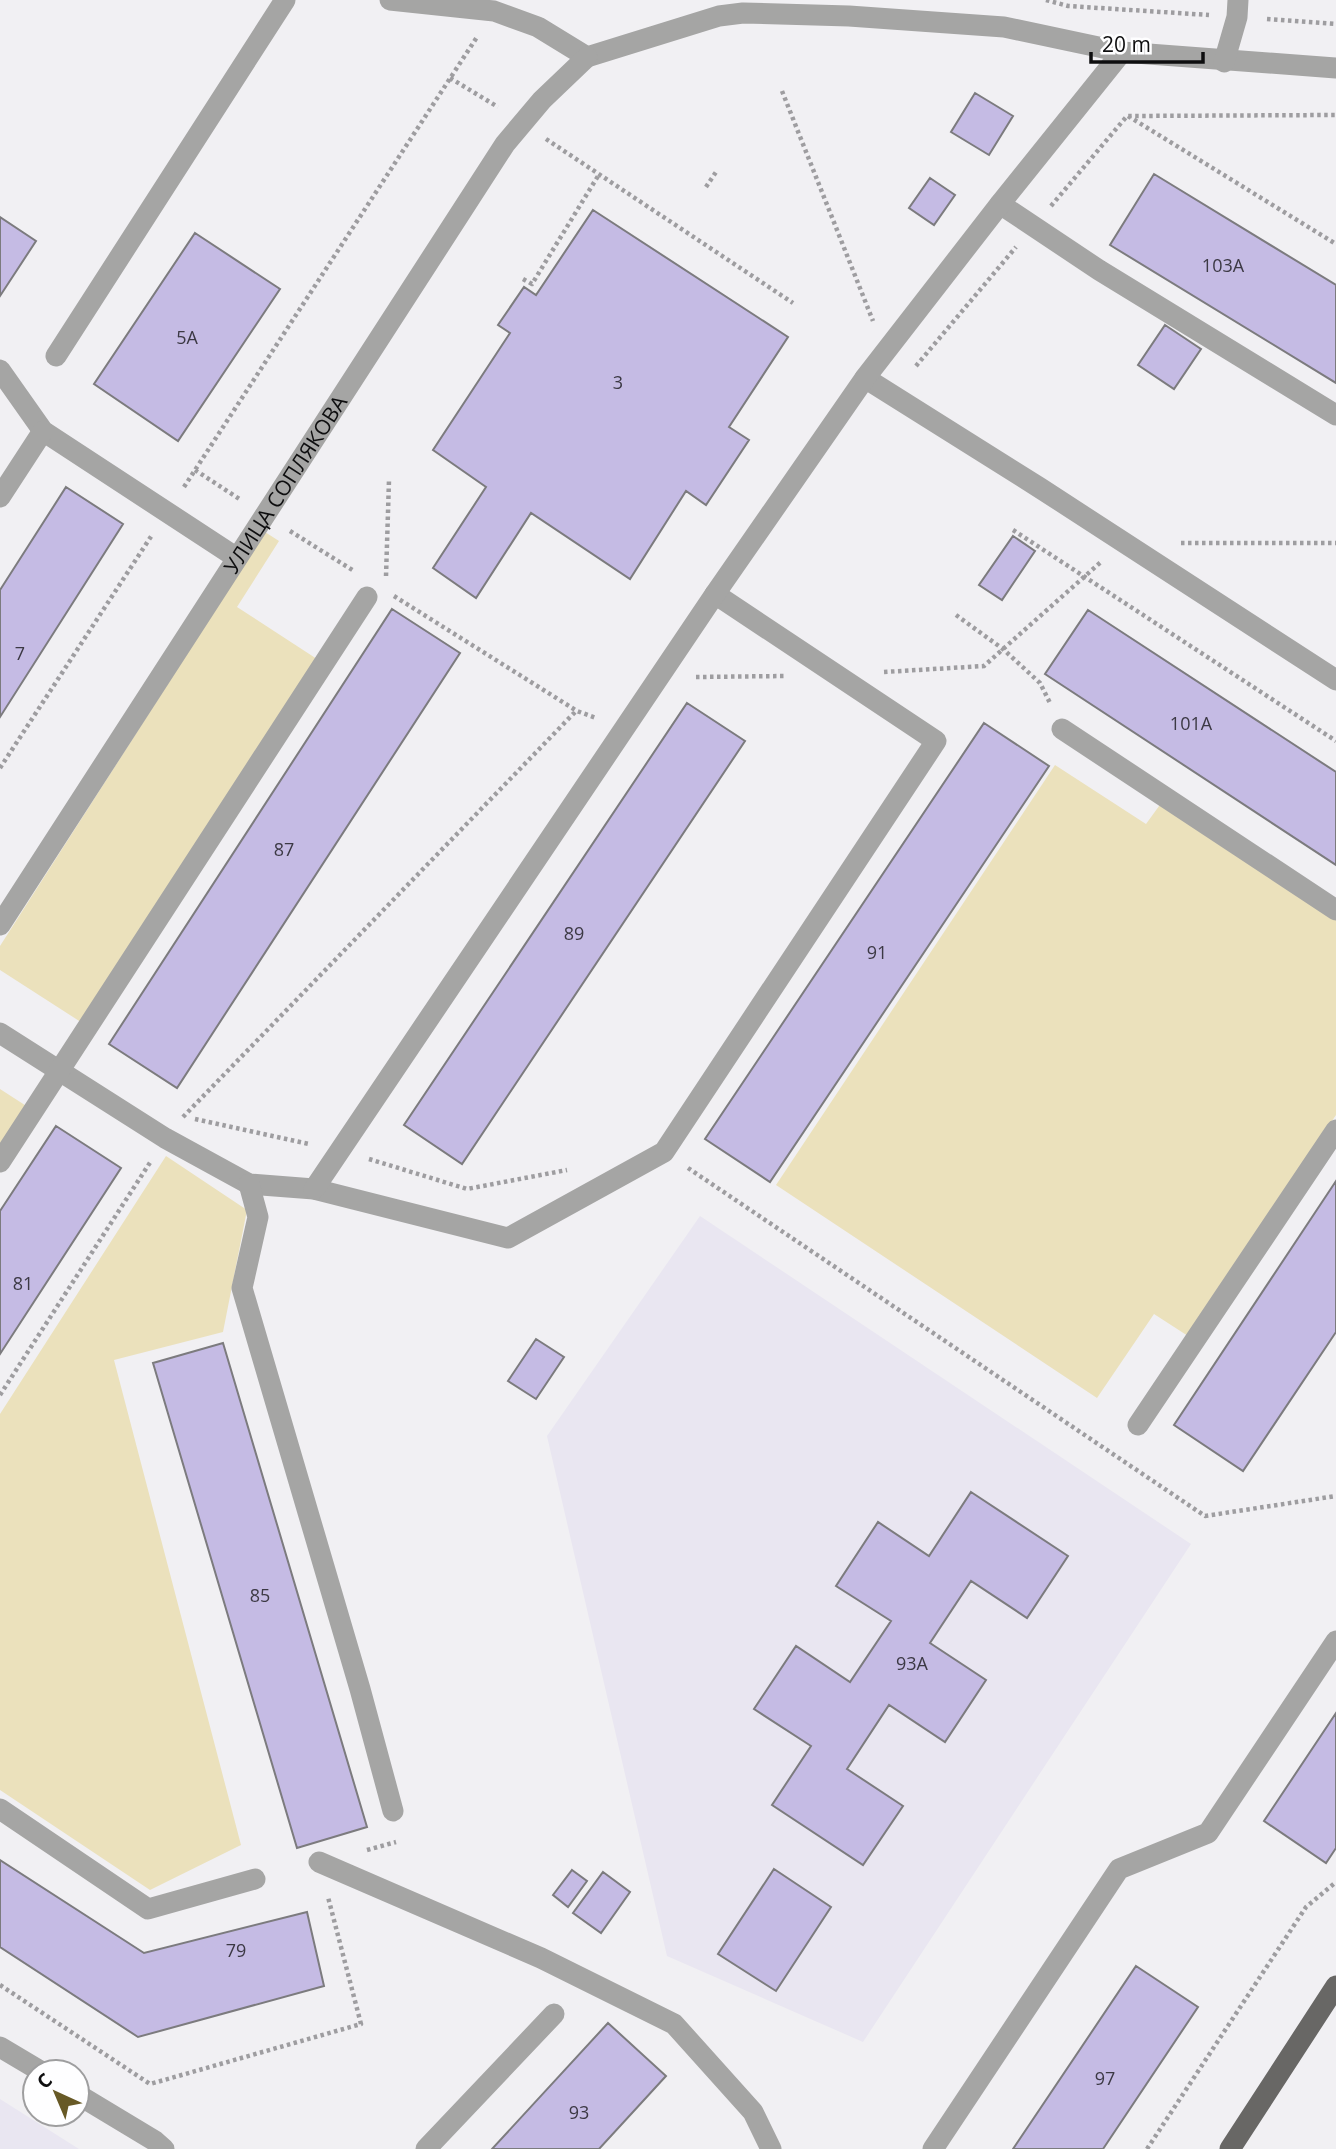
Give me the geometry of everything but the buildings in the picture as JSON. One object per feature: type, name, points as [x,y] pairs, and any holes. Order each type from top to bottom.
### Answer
[{"type":"main road","points":[[1230,2149],[1336,1986]]},
{"type":"street","points":[[56,356],[285,0]]},
{"type":"street","points":[[390,0],[494,11],[538,27],[587,57],[719,8],[743,13],[849,16],[1004,27],[1122,52],[1224,62],[1336,68]]},
{"type":"street","points":[[1224,62],[1237,8]]},
{"type":"street","points":[[314,1189],[715,594],[865,379],[1122,52]]},
{"type":"street","name":"УЛИЦА СОПЛЯКОВА","points":[[0,925],[505,144],[542,100],[587,57]]},
{"type":"street","points":[[1000,204],[1099,270],[1336,415]]},
{"type":"street","points":[[0,370],[43,431],[237,558]]},
{"type":"street","points":[[865,379],[1124,542],[1336,680]]},
{"type":"street","points":[[0,497],[43,431]]},
{"type":"street","points":[[0,1033],[165,1138],[249,1184],[314,1189],[508,1238],[664,1152],[936,741],[715,594]]},
{"type":"street","points":[[0,1162],[367,597]]},
{"type":"street","points":[[1062,729],[1336,910]]},
{"type":"street","points":[[1138,1425],[1336,1130]]},
{"type":"street","points":[[249,1184],[258,1217],[242,1288],[360,1689],[393,1811]]},
{"type":"street","points":[[933,2149],[1119,1869],[1208,1833],[1336,1642]]},
{"type":"street","points":[[0,1810],[148,1909],[255,1879]]},
{"type":"street","points":[[319,1862],[541,1958],[674,2024],[753,2112],[771,2149]]},
{"type":"street","points":[[426,2149],[554,2014]]},
{"type":"street","points":[[0,2047],[21,2060]]},
{"type":"street","points":[[91,2102],[164,2149]]},
{"type":"path","points":[[1046,0],[1068,6],[1237,8],[1336,24]]},
{"type":"path","points":[[0,768],[494,11]]},
{"type":"path","points":[[782,91],[885,351]]},
{"type":"path","points":[[1336,115],[1127,116],[1336,244]]},
{"type":"path","points":[[563,153],[793,303]]},
{"type":"path","points":[[706,187],[716,172]]},
{"type":"path","points":[[523,279],[532,284],[598,176]]},
{"type":"path","points":[[386,577],[389,480]]},
{"type":"path","points":[[1013,530],[1336,740]]},
{"type":"path","points":[[688,677],[835,675],[984,666],[1124,542]]},
{"type":"path","points":[[1177,542],[1336,543]]},
{"type":"path","points":[[956,615],[1003,649],[1040,683],[1062,729]]},
{"type":"path","points":[[0,1395],[165,1138],[183,1116],[577,711],[624,729]]},
{"type":"path","points":[[183,1116],[340,1150],[467,1189],[572,1169]]},
{"type":"path","points":[[664,1152],[1206,1516],[1336,1496]]},
{"type":"path","points":[[366,1850],[401,1841],[393,1811]]},
{"type":"path","points":[[0,1985],[150,2084],[361,2024],[319,1862]]},
{"type":"path","points":[[1147,2149],[1306,1907],[1336,1882]]},
{"type":"shaded area","points":[[265,532],[279,541],[237,607],[320,661],[87,1026],[0,970],[0,946]]},
{"type":"shaded area","points":[[1055,765],[1146,824],[1162,802],[1336,918],[1336,1115],[1188,1336],[1154,1314],[1097,1398],[776,1185]]},
{"type":"shaded area","points":[[0,1089],[31,1109],[0,1156]]},
{"type":"shaded area","points":[[166,1156],[247,1210],[223,1332],[114,1360],[241,1845],[150,1890],[0,1790],[0,1414]]},
{"type":"shaded area","points":[[700,1216],[1191,1544],[863,2042],[667,1956],[547,1436]]},
{"type":"shaded area","points":[[0,2099],[21,2112],[21,2128],[46,2128],[79,2149],[0,2149]]}]
